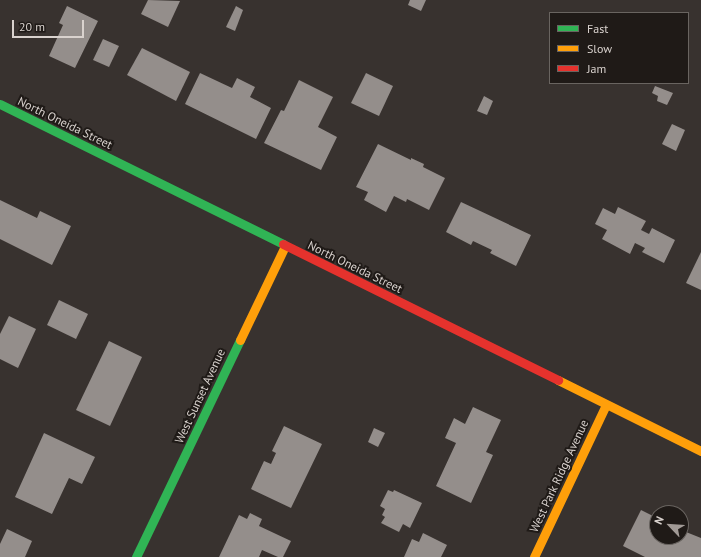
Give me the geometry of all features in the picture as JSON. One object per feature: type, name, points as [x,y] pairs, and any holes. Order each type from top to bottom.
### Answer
[{"type":"street","name":"North Oneida Street","points":[[0,104],[701,451]]},
{"type":"street","name":"West Sunset Avenue","points":[[136,557],[285,246]]},
{"type":"street","name":"West Park Ridge Avenue","points":[[534,557],[606,405]]},
{"type":"building","points":[[148,0],[180,1],[168,27],[141,14]]},
{"type":"building","points":[[410,0],[426,0],[421,11],[408,5]]},
{"type":"building","points":[[67,6],[98,21],[75,68],[49,56],[63,25],[59,23]]},
{"type":"building","points":[[236,6],[243,10],[235,31],[226,27]]},
{"type":"building","points":[[103,39],[119,46],[109,67],[93,60]]},
{"type":"building","points":[[142,48],[190,72],[176,101],[127,75]]},
{"type":"building","points":[[200,73],[232,88],[237,78],[255,87],[250,97],[271,108],[256,139],[185,104]]},
{"type":"building","points":[[366,73],[393,86],[379,116],[351,103]]},
{"type":"building","points":[[299,80],[333,97],[318,127],[337,137],[321,170],[264,143],[281,110],[284,111]]},
{"type":"building","points":[[655,86],[673,93],[667,105],[657,101],[658,96],[652,93]]},
{"type":"building","points":[[484,96],[493,101],[487,115],[477,111]]},
{"type":"building","points":[[672,124],[685,130],[676,151],[662,144]]},
{"type":"building","points":[[378,144],[411,160],[411,158],[424,164],[423,167],[445,178],[429,210],[407,199],[406,202],[394,196],[386,212],[364,200],[368,192],[356,187]]},
{"type":"building","points":[[0,200],[37,218],[40,211],[71,226],[52,265],[0,239]]},
{"type":"building","points":[[461,202],[531,235],[516,266],[490,253],[492,250],[473,241],[471,245],[446,232]]},
{"type":"building","points":[[618,207],[646,221],[641,230],[649,234],[652,228],[675,240],[664,263],[642,252],[645,248],[635,243],[630,254],[602,239],[607,230],[595,224],[603,208],[615,214]]},
{"type":"building","points":[[701,252],[701,290],[686,283]]},
{"type":"building","points":[[59,300],[88,314],[76,339],[47,325]]},
{"type":"building","points":[[9,316],[36,329],[18,368],[0,359],[0,334]]},
{"type":"building","points":[[109,341],[142,357],[110,426],[76,410]]},
{"type":"building","points":[[473,407],[501,420],[486,452],[493,455],[471,503],[436,486],[456,443],[445,438],[454,418],[465,424]]},
{"type":"building","points":[[284,426],[322,444],[291,508],[251,489],[264,461],[271,464],[276,453],[272,451]]},
{"type":"building","points":[[374,428],[385,433],[378,447],[368,442]]},
{"type":"building","points":[[44,433],[95,457],[82,484],[69,478],[52,514],[15,497]]},
{"type":"building","points":[[388,490],[393,492],[394,490],[422,503],[410,528],[403,524],[399,532],[381,523],[385,517],[382,515],[385,509],[380,506]]},
{"type":"building","points":[[641,510],[649,514],[649,545],[689,545],[689,533],[701,538],[701,557],[645,557],[623,546]]},
{"type":"building","points":[[250,513],[262,519],[259,526],[291,541],[283,557],[278,557],[262,550],[259,557],[219,557],[239,515],[247,519]]},
{"type":"building","points":[[7,529],[32,541],[25,557],[0,557],[0,544]]},
{"type":"building","points":[[423,533],[447,545],[441,557],[404,557],[412,539],[419,542]]},
{"type":"traffic: fast","points":[[0,104],[283,244]]},
{"type":"traffic: fast","points":[[136,557],[240,340]]},
{"type":"traffic: slow","points":[[240,340],[285,246]]},
{"type":"traffic: slow","points":[[558,380],[701,451]]},
{"type":"traffic: slow","points":[[534,557],[606,405]]},
{"type":"traffic: jam","points":[[283,244],[558,380]]}]
